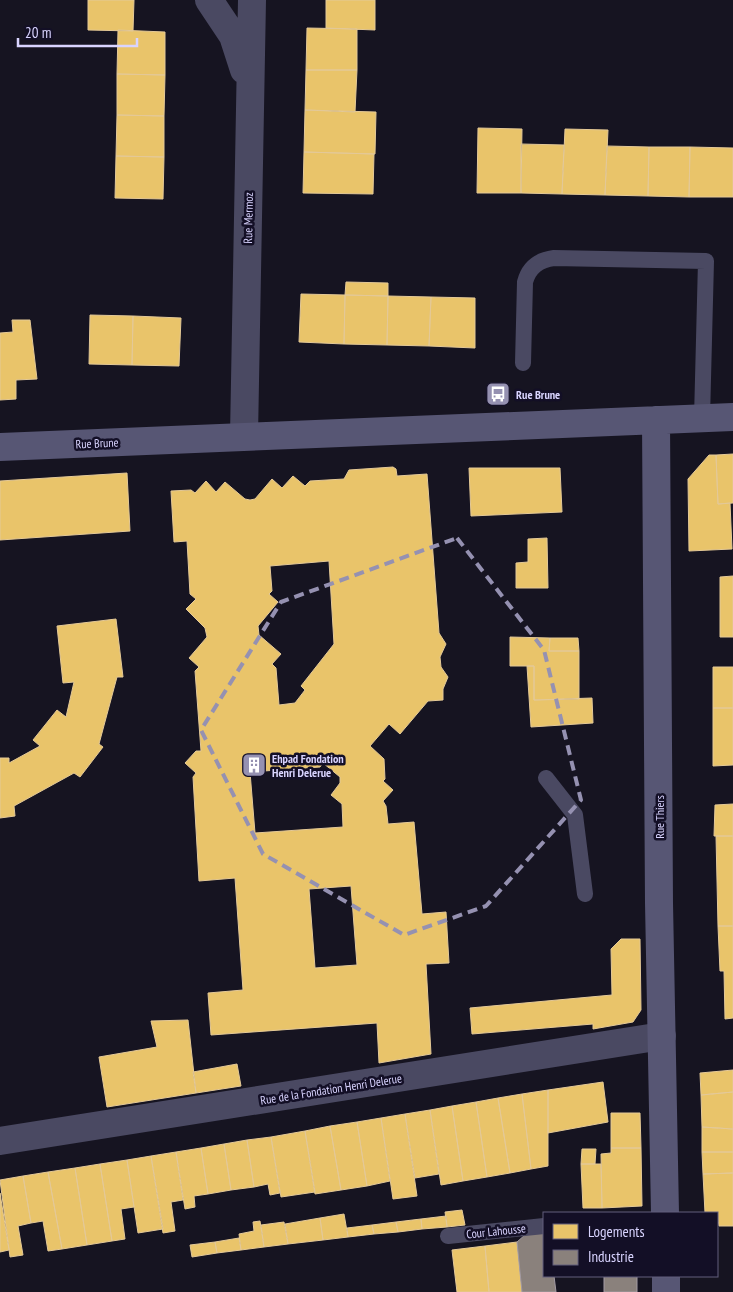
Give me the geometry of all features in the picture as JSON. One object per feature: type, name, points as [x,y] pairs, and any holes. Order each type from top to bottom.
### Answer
[{"type":"main road","name":"Rue Brune","points":[[0,448],[244,436],[733,417]]},
{"type":"main road","name":"Rue Thiers","points":[[656,420],[665,1212]]},
{"type":"main road","points":[[666,1277],[666,1292]]},
{"type":"street","points":[[209,0],[233,36],[245,73],[250,98]]},
{"type":"street","name":"Rue Mermoz","points":[[244,436],[252,0]]},
{"type":"street","name":"Rue de la Fondation Henri Delerue","points":[[0,1141],[662,1036]]},
{"type":"lane","points":[[523,363],[525,282],[527,275],[537,263],[554,258],[706,261],[702,418]]},
{"type":"lane","points":[[546,778],[575,815],[585,894]]},
{"type":"lane","name":"Cour Lahousse","points":[[448,1236],[543,1226]]},
{"type":"highlighted area","points":[[457,538],[544,650],[581,800],[486,906],[404,935],[263,854],[201,730],[281,602]]},
{"type":"building: Logements","points":[[88,0],[134,0],[133,31],[88,30]]},
{"type":"building: Logements","points":[[326,0],[375,0],[375,30],[326,28]]},
{"type":"building: Logements","points":[[307,28],[357,29],[357,70],[306,70]]},
{"type":"building: Logements","points":[[118,30],[165,32],[165,75],[117,74]]},
{"type":"building: Logements","points":[[306,70],[357,70],[355,112],[305,110]]},
{"type":"building: Logements","points":[[117,74],[165,75],[164,116],[117,115]]},
{"type":"building: Logements","points":[[305,110],[376,112],[375,154],[304,152]]},
{"type":"building: Logements","points":[[117,115],[164,116],[164,157],[116,156]]},
{"type":"building: Logements","points":[[478,128],[522,129],[521,193],[477,193]]},
{"type":"building: Logements","points":[[565,129],[608,130],[605,195],[562,194]]},
{"type":"building: Logements","points":[[521,144],[564,145],[562,194],[521,193]]},
{"type":"building: Logements","points":[[607,146],[649,147],[648,196],[605,195]]},
{"type":"building: Logements","points":[[649,147],[690,147],[689,197],[648,196]]},
{"type":"building: Logements","points":[[690,147],[733,148],[733,197],[689,197]]},
{"type":"building: Logements","points":[[304,152],[374,154],[373,194],[303,193]]},
{"type":"building: Logements","points":[[116,156],[164,157],[163,199],[115,198]]},
{"type":"building: Logements","points":[[346,282],[388,283],[388,296],[345,295]]},
{"type":"building: Logements","points":[[301,294],[345,295],[344,344],[299,342]]},
{"type":"building: Logements","points":[[345,295],[388,296],[387,345],[344,344]]},
{"type":"building: Logements","points":[[388,296],[431,297],[429,346],[387,345]]},
{"type":"building: Logements","points":[[431,297],[475,298],[475,348],[429,346]]},
{"type":"building: Logements","points":[[90,315],[133,316],[132,365],[89,364]]},
{"type":"building: Logements","points":[[133,316],[181,318],[179,366],[132,365]]},
{"type":"building: Logements","points":[[12,320],[30,320],[37,379],[16,380],[16,399],[0,400],[0,333],[13,332]]},
{"type":"building: Logements","points":[[733,454],[733,503],[718,504],[716,455]]},
{"type":"building: Logements","points":[[709,455],[716,455],[718,504],[730,503],[732,549],[689,551],[688,479]]},
{"type":"building: Logements","name":"Ehpad Fondation Henri Delerue","points":[[393,467],[396,469],[397,476],[427,474],[439,633],[446,644],[440,657],[441,667],[448,677],[443,689],[443,700],[428,701],[400,734],[389,724],[370,746],[384,759],[385,779],[383,781],[393,790],[383,801],[386,806],[388,824],[414,822],[422,914],[446,912],[449,963],[426,964],[431,1054],[379,1063],[377,1023],[211,1035],[208,993],[243,990],[235,878],[199,881],[193,777],[196,773],[185,763],[196,751],[201,751],[195,671],[199,667],[189,658],[207,637],[205,628],[186,609],[196,599],[190,594],[187,541],[174,542],[171,491],[191,490],[195,493],[206,481],[216,492],[225,482],[245,499],[250,500],[255,499],[272,479],[282,488],[293,476],[305,486],[310,481],[344,479],[349,470]],"holes":[[[329,561],[334,644],[301,686],[305,690],[295,703],[279,705],[276,668],[272,664],[281,654],[259,635],[258,626],[278,602],[269,594],[272,591],[270,566]],[[323,763],[340,777],[340,783],[331,795],[342,804],[343,827],[255,833],[250,772],[320,767]],[[351,886],[357,965],[315,968],[309,889]]]},
{"type":"building: Logements","points":[[469,468],[560,468],[562,512],[471,516]]},
{"type":"building: Logements","points":[[127,473],[130,531],[0,540],[0,481]]},
{"type":"building: Logements","points":[[547,538],[548,588],[516,588],[516,563],[528,562],[528,539]]},
{"type":"building: Logements","points":[[733,576],[733,637],[720,637],[720,577]]},
{"type":"building: Logements","points":[[116,619],[123,677],[117,677],[99,744],[103,747],[80,777],[74,773],[14,806],[15,816],[0,818],[0,758],[9,758],[9,763],[40,746],[33,740],[57,710],[66,717],[74,682],[63,683],[57,626]]},
{"type":"building: Logements","points":[[510,637],[550,638],[549,651],[579,651],[579,699],[534,700],[534,666],[510,666]]},
{"type":"building: Logements","points":[[550,638],[578,638],[579,651],[549,651]]},
{"type":"building: Logements","points":[[527,666],[534,666],[534,700],[592,698],[593,723],[531,727]]},
{"type":"building: Logements","points":[[713,667],[733,667],[733,708],[713,708]]},
{"type":"building: Logements","points":[[713,708],[733,708],[733,765],[713,766]]},
{"type":"building: Logements","points":[[733,804],[733,836],[714,836],[715,805]]},
{"type":"building: Logements","points":[[716,836],[733,836],[733,926],[718,926]]},
{"type":"building: Logements","points":[[718,926],[733,926],[733,1018],[725,1019],[724,971],[720,971]]},
{"type":"building: Logements","points":[[621,939],[640,939],[641,1010],[633,1022],[593,1029],[593,1024],[472,1034],[470,1008],[612,995],[611,949]]},
{"type":"building: Logements","points":[[188,1020],[196,1093],[107,1107],[99,1057],[157,1047],[151,1021]]},
{"type":"building: Logements","points":[[237,1064],[241,1086],[196,1093],[193,1072]]},
{"type":"building: Logements","points":[[733,1070],[733,1092],[701,1095],[700,1073]]},
{"type":"building: Logements","points":[[603,1082],[608,1122],[548,1133],[548,1090]]},
{"type":"building: Logements","points":[[548,1090],[548,1166],[531,1169],[522,1094]]},
{"type":"building: Logements","points":[[733,1092],[733,1129],[702,1127],[701,1095]]},
{"type":"building: Logements","points":[[522,1094],[531,1169],[510,1173],[498,1098]]},
{"type":"building: Logements","points":[[498,1098],[510,1173],[487,1177],[476,1102]]},
{"type":"building: Logements","points":[[476,1102],[487,1177],[463,1181],[452,1106]]},
{"type":"building: Logements","points":[[452,1106],[463,1181],[441,1185],[430,1110]]},
{"type":"building: Logements","points":[[430,1110],[439,1174],[415,1178],[405,1114]]},
{"type":"building: Logements","points":[[611,1113],[640,1113],[641,1148],[611,1148]]},
{"type":"building: Logements","points":[[405,1114],[417,1196],[393,1199],[381,1118]]},
{"type":"building: Logements","points":[[381,1118],[390,1181],[367,1186],[357,1122]]},
{"type":"building: Logements","points":[[357,1122],[367,1186],[341,1190],[330,1126]]},
{"type":"building: Logements","points":[[330,1126],[341,1190],[315,1194],[305,1131]]},
{"type":"building: Logements","points":[[702,1127],[733,1129],[733,1152],[702,1152]]},
{"type":"building: Logements","points":[[305,1131],[315,1192],[281,1197],[271,1137]]},
{"type":"building: Logements","points":[[271,1137],[280,1193],[270,1195],[268,1184],[254,1187],[247,1140]]},
{"type":"building: Logements","points":[[247,1140],[254,1187],[231,1190],[224,1144]]},
{"type":"building: Logements","points":[[224,1144],[231,1190],[208,1194],[201,1148]]},
{"type":"building: Logements","points":[[201,1148],[208,1194],[194,1196],[195,1207],[185,1209],[176,1152]]},
{"type":"building: Logements","points":[[611,1148],[641,1148],[642,1206],[602,1208],[601,1154],[611,1153]]},
{"type":"building: Logements","points":[[582,1149],[596,1149],[595,1164],[581,1164]]},
{"type":"building: Logements","points":[[176,1152],[183,1200],[171,1202],[175,1231],[163,1233],[151,1156]]},
{"type":"building: Logements","points":[[702,1152],[733,1152],[733,1173],[703,1174]]},
{"type":"building: Logements","points":[[151,1156],[163,1229],[138,1233],[127,1160]]},
{"type":"building: Logements","points":[[127,1160],[134,1207],[121,1209],[125,1239],[112,1241],[100,1164]]},
{"type":"building: Logements","points":[[100,1164],[112,1241],[87,1245],[75,1168]]},
{"type":"building: Logements","points":[[581,1164],[601,1164],[602,1208],[583,1208]]},
{"type":"building: Logements","points":[[75,1168],[87,1245],[62,1249],[48,1172]]},
{"type":"building: Logements","points":[[48,1172],[62,1249],[48,1251],[43,1221],[31,1223],[23,1176]]},
{"type":"building: Logements","points":[[733,1173],[733,1226],[719,1226],[718,1212],[705,1212],[703,1174]]},
{"type":"building: Logements","points":[[23,1176],[31,1223],[18,1226],[23,1255],[10,1257],[0,1180]]},
{"type":"building: Logements","points":[[0,1193],[9,1250],[0,1252]]},
{"type":"building: Logements","points":[[462,1210],[465,1225],[447,1227],[445,1212]]},
{"type":"building: Logements","points":[[344,1214],[348,1237],[323,1240],[320,1218]]},
{"type":"building: Logements","points":[[446,1216],[447,1227],[422,1229],[421,1219]]},
{"type":"building: Logements","points":[[320,1218],[323,1240],[288,1244],[285,1224]]},
{"type":"building: Logements","points":[[421,1219],[422,1229],[398,1232],[396,1222]]},
{"type":"building: Logements","points":[[260,1221],[264,1247],[241,1250],[239,1234],[254,1231],[253,1222]]},
{"type":"building: Logements","points":[[284,1222],[288,1244],[264,1247],[261,1225]]},
{"type":"building: Logements","points":[[396,1222],[398,1232],[374,1234],[372,1225]]},
{"type":"building: Logements","points":[[372,1225],[374,1234],[348,1237],[347,1228]]},
{"type":"building: Logements","points":[[239,1238],[241,1250],[217,1253],[215,1242]]},
{"type":"building: Logements","points":[[215,1242],[217,1253],[192,1257],[190,1245]]},
{"type":"building: Logements","points":[[517,1242],[522,1292],[489,1292],[485,1246]]},
{"type":"building: Logements","points":[[485,1246],[489,1292],[457,1292],[452,1250]]},
{"type":"building: Industrie","points":[[543,1232],[543,1277],[554,1277],[556,1292],[522,1292],[517,1242],[526,1234]]},
{"type":"building: Industrie","points":[[604,1277],[637,1277],[637,1292],[604,1292]]},
{"type":"place","name":"Rue Brune","points":[[498,394]]},
{"type":"place","name":"Ehpad Fondation Henri Delerue","points":[[254,765]]}]
